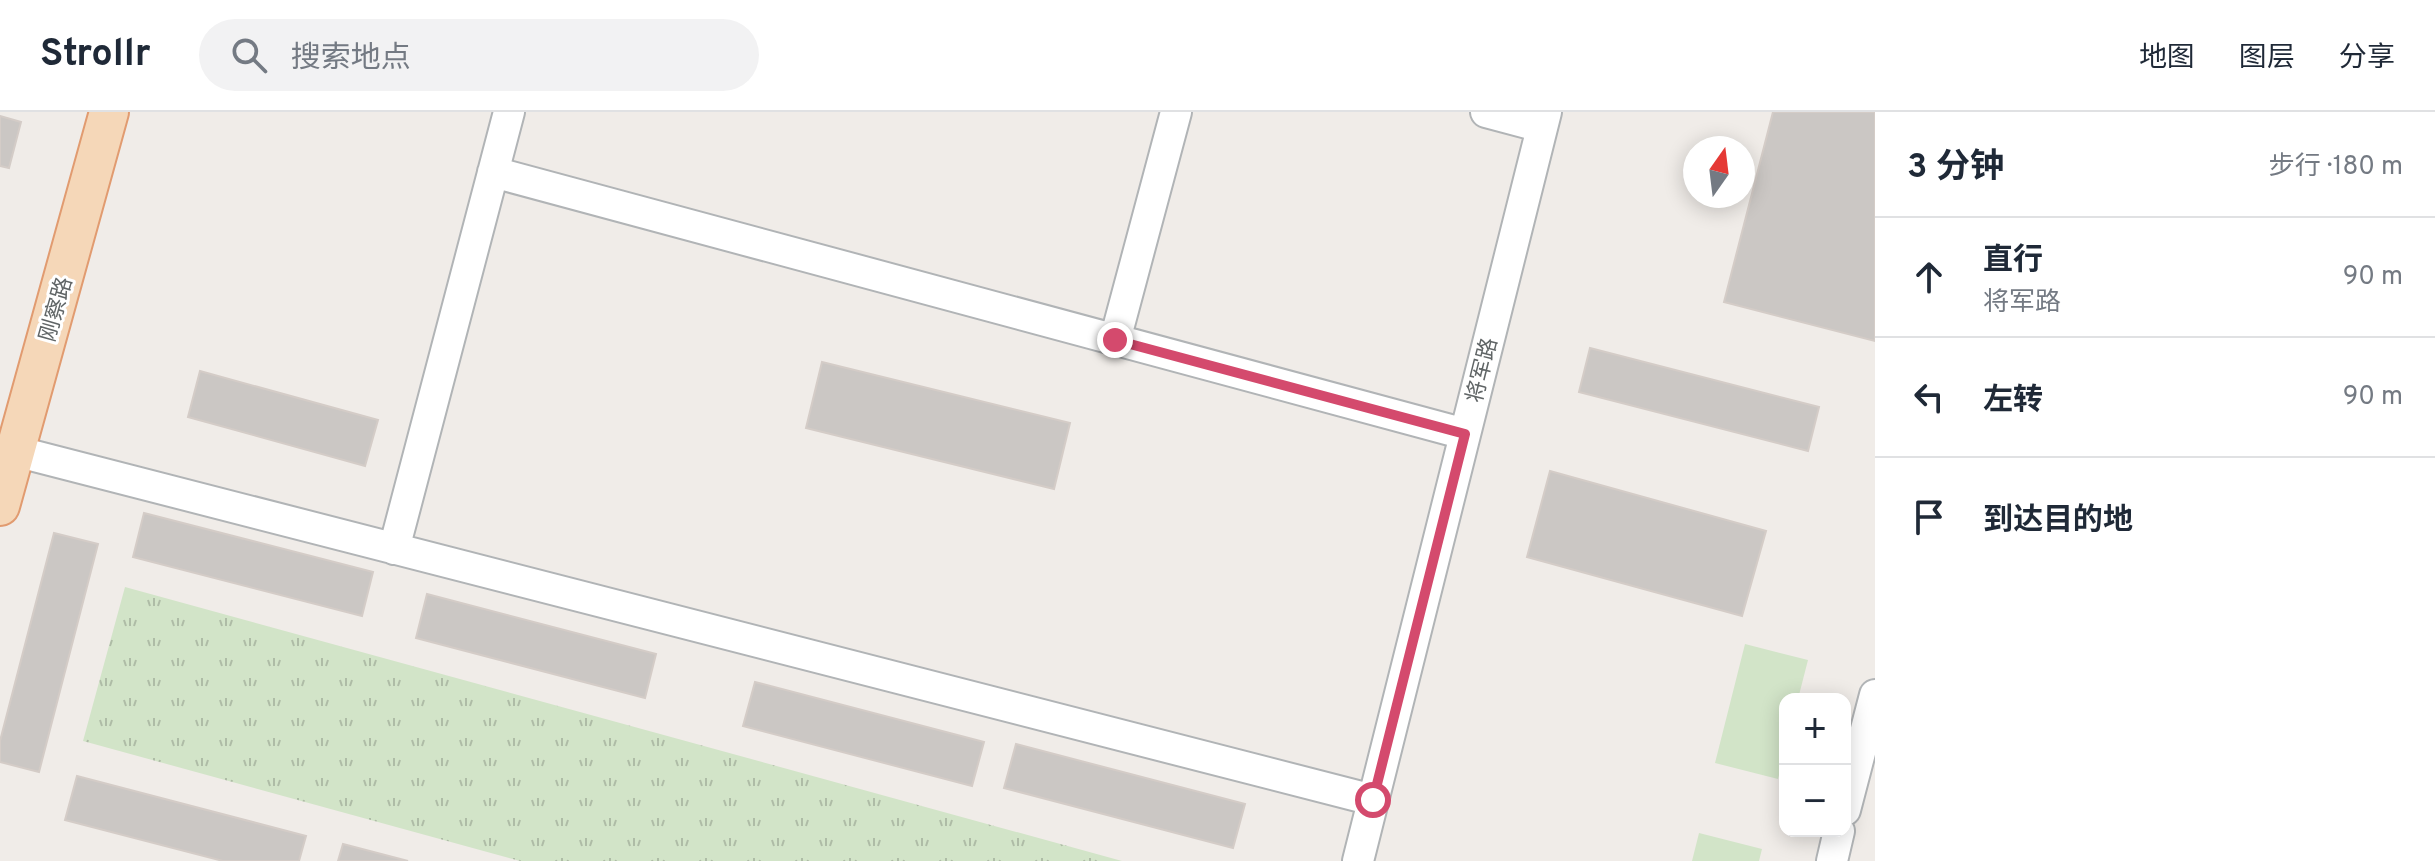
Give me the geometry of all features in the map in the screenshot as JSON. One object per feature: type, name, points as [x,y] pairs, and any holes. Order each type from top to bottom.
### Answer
[{"type":"main road","name":"刚察路","points":[[0,506],[109,112]]},
{"type":"street","points":[[394,549],[509,112]]},
{"type":"street","points":[[1115,340],[1176,112]]},
{"type":"street","points":[[1486,112],[1544,120]]},
{"type":"street","name":"将军路","points":[[1358,861],[1544,120]]},
{"type":"street","points":[[493,172],[1465,434]]},
{"type":"street","points":[[15,451],[1373,800]]},
{"type":"street","points":[[1851,787],[1875,695]]},
{"type":"street","points":[[1832,861],[1838,837]]},
{"type":"green space","points":[[125,587],[1122,861],[520,861],[83,741]]},
{"type":"green space","points":[[1745,644],[1808,660],[1800,693],[1779,693],[1778,779],[1715,763]]},
{"type":"green space","points":[[1699,833],[1762,849],[1759,861],[1692,861]]},
{"type":"building","points":[[1773,112],[1875,112],[1875,341],[1724,302],[1748,208],[1755,208],[1755,182]]},
{"type":"building","points":[[0,116],[21,122],[9,168],[0,166]]},
{"type":"building","points":[[1590,348],[1819,407],[1808,451],[1579,392]]},
{"type":"building","points":[[822,362],[1070,423],[1054,489],[806,428]]},
{"type":"building","points":[[200,371],[378,420],[365,466],[188,417]]},
{"type":"building","points":[[1550,471],[1766,531],[1742,616],[1527,557]]},
{"type":"building","points":[[144,513],[373,572],[362,616],[133,557]]},
{"type":"building","points":[[54,533],[98,544],[39,772],[0,762],[0,741]]},
{"type":"building","points":[[427,594],[656,654],[645,698],[416,638]]},
{"type":"building","points":[[755,682],[984,742],[972,786],[743,726]]},
{"type":"building","points":[[1016,744],[1245,804],[1233,848],[1004,788]]},
{"type":"building","points":[[77,776],[306,836],[299,861],[223,861],[65,820]]},
{"type":"building","points":[[343,844],[408,861],[338,861]]},
{"type":"route","points":[[1115,340],[1465,434],[1373,800]]}]
